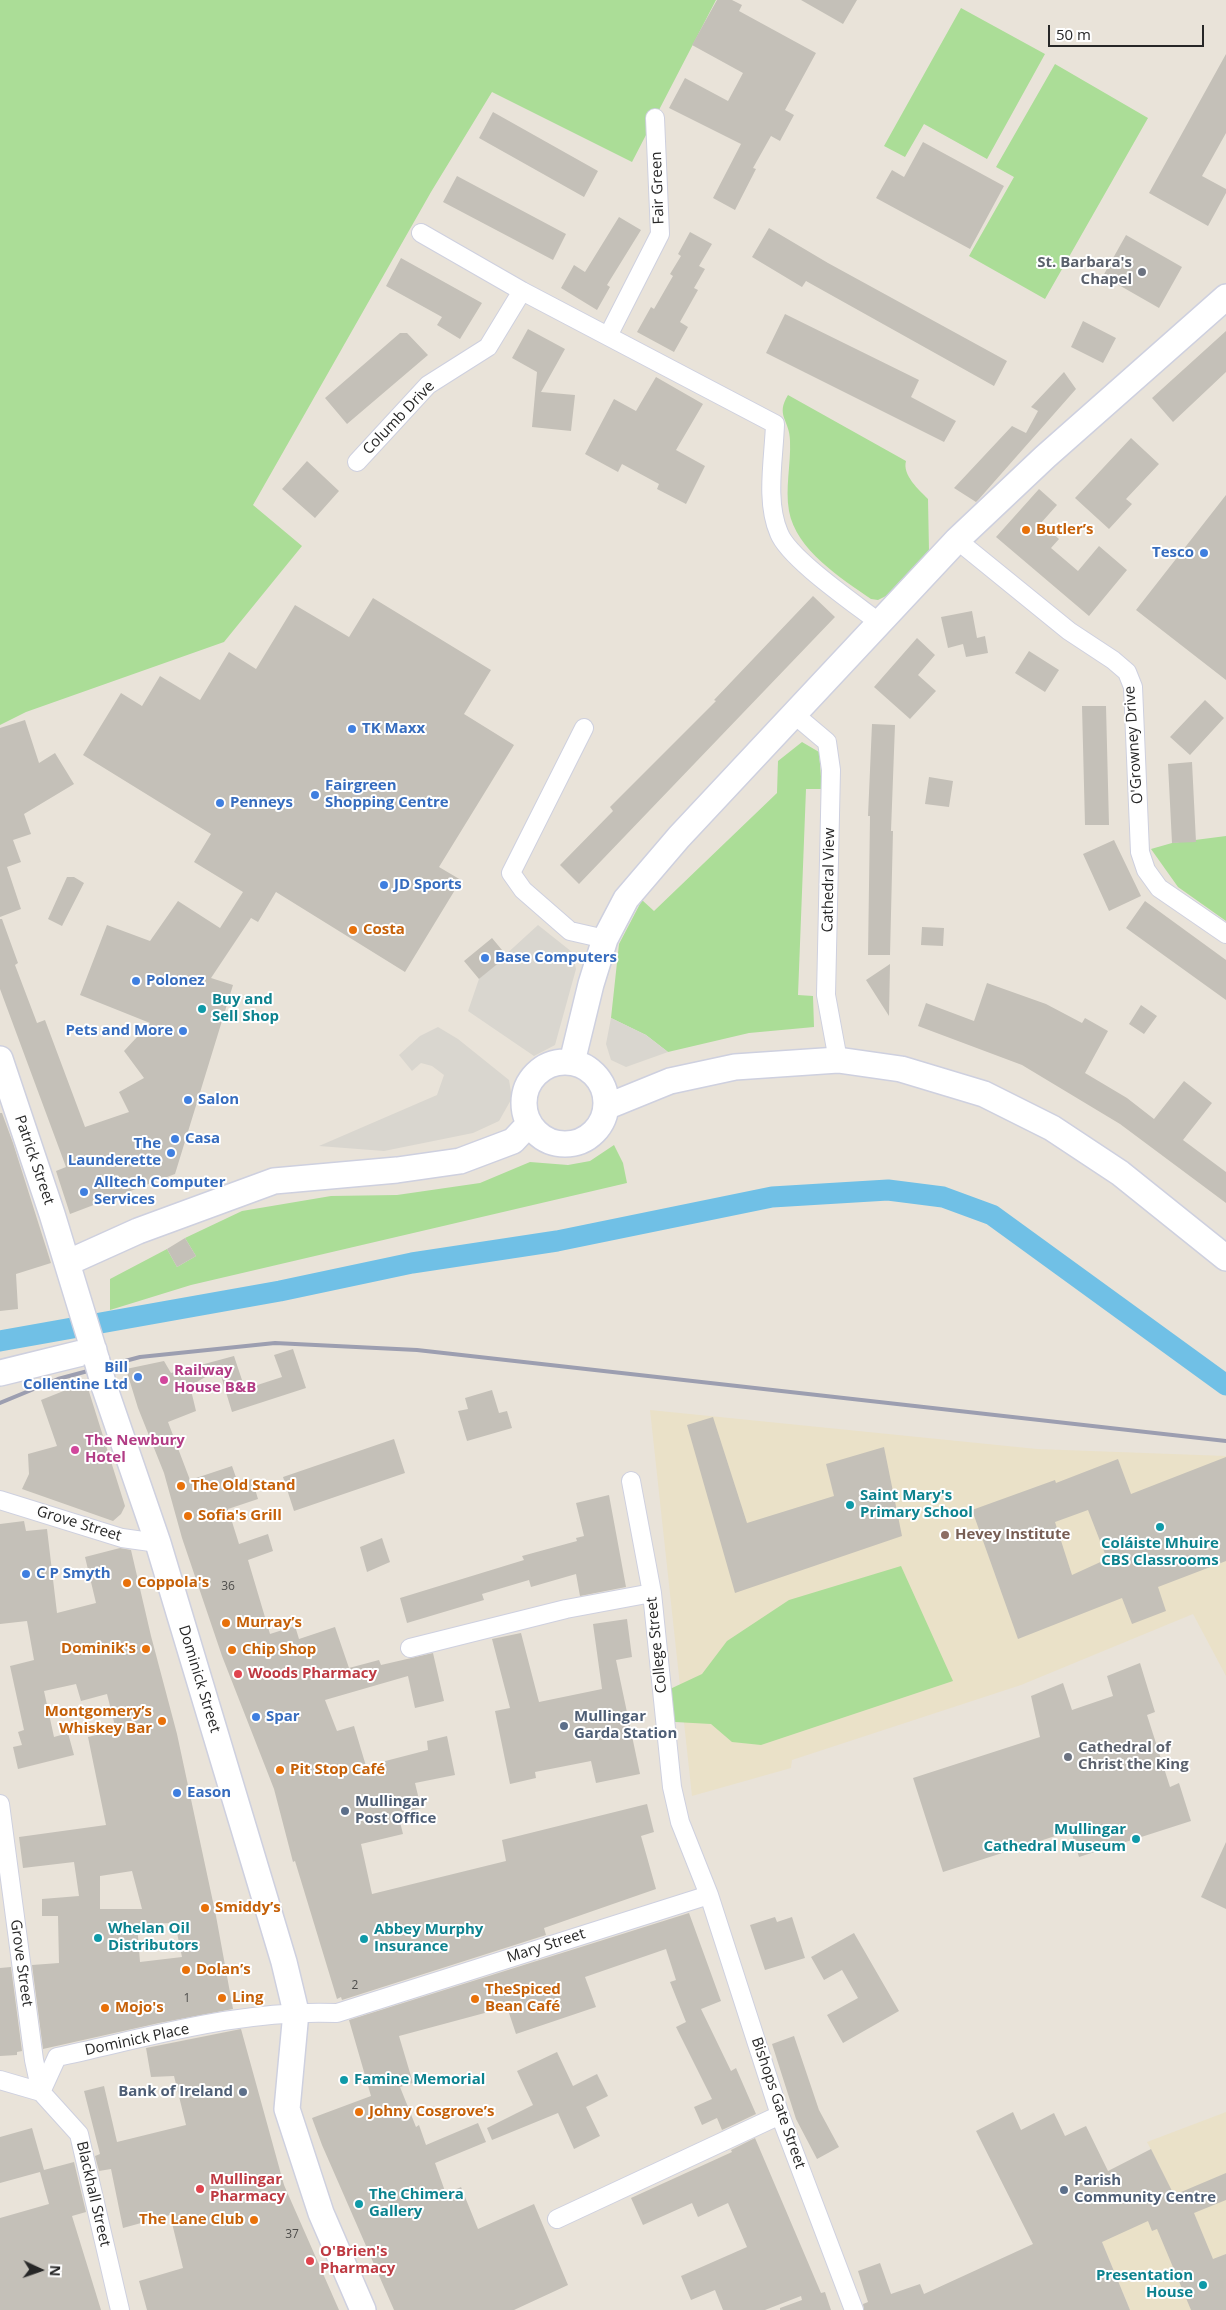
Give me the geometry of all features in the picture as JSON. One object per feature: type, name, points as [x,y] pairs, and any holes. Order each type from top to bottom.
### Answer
[{"type":"street","name":"Fair Green","points":[[608,336],[660,234],[656,118]]},
{"type":"street","points":[[421,233],[522,290],[775,424],[772,505],[779,534],[804,563],[881,624]]},
{"type":"street","name":"Columb Drive","points":[[357,462],[428,385],[488,347],[522,290]]},
{"type":"street","points":[[572,1062],[591,984],[606,939],[626,899],[679,837],[881,624],[957,540],[1045,457],[1226,297]]},
{"type":"street","name":"O'Growney Drive","points":[[957,540],[1069,631],[1094,646],[1127,672],[1133,687],[1140,852],[1146,870],[1159,888],[1226,934]]},
{"type":"street","name":"Cathedral View","points":[[795,715],[827,742],[831,770],[826,994],[838,1060]]},
{"type":"street","points":[[584,728],[511,873],[523,890],[570,930],[606,939]]},
{"type":"street","name":"Patrick Street","points":[[0,1059],[67,1262]]},
{"type":"street","points":[[606,1107],[670,1081],[735,1067],[838,1060],[901,1069],[984,1094],[1052,1128],[1120,1173],[1226,1258]]},
{"type":"street","points":[[558,1062],[572,1062],[588,1068],[596,1076],[606,1095],[606,1107],[602,1120],[595,1131],[585,1139],[564,1144],[547,1140],[539,1135],[529,1124],[524,1099],[525,1091],[534,1076],[545,1066],[558,1062]]},
{"type":"street","points":[[67,1262],[138,1232],[274,1181],[397,1170],[460,1161],[513,1141],[529,1124]]},
{"type":"street","name":"Dominick Street","points":[[67,1262],[104,1386],[158,1543],[296,2012]]},
{"type":"street","points":[[0,1373],[95,1353]]},
{"type":"street","name":"College Street","points":[[631,1481],[652,1593],[672,1787],[680,1822],[709,1894]]},
{"type":"street","name":"Grove Street","points":[[0,1500],[122,1538],[158,1543]]},
{"type":"street","points":[[410,1648],[566,1609],[652,1593]]},
{"type":"street","name":"Grove Street","points":[[0,1804],[34,2060],[41,2092]]},
{"type":"street","name":"Mary Street","points":[[296,2012],[337,2013],[709,1894]]},
{"type":"street","name":"Bishops Gate Street","points":[[709,1894],[780,2115],[854,2310]]},
{"type":"street","points":[[296,2012],[286,2095],[287,2109],[321,2213],[363,2310]]},
{"type":"street","name":"Dominick Place","points":[[41,2092],[57,2057],[239,2017],[296,2012]]},
{"type":"street","points":[[0,2080],[41,2092]]},
{"type":"street","name":"Blackhall Street","points":[[41,2092],[79,2134],[120,2310]]},
{"type":"street","points":[[557,2219],[780,2115]]},
{"type":"shaded area","points":[[538,925],[572,952],[576,969],[555,1045],[534,1056],[468,1011],[479,979]]},
{"type":"shaded area","points":[[611,1018],[646,1035],[668,1052],[626,1067],[611,1060],[606,1044]]},
{"type":"shaded area","points":[[438,1027],[458,1039],[509,1080],[512,1098],[499,1121],[473,1133],[384,1151],[319,1146],[437,1095],[444,1075],[432,1066],[421,1063],[412,1071],[399,1055],[420,1036]]},
{"type":"shaded area","name":"Hevey Institute","points":[[650,1410],[1037,1449],[1226,1456],[1226,1676],[1193,1614],[1021,1685],[792,1760],[791,1768],[692,1796]]},
{"type":"shaded area","points":[[1226,2112],[1226,2310],[1130,2310],[1097,2230],[1161,2169],[1147,2142]]},
{"type":"green space","points":[[0,0],[716,0],[632,162],[492,92],[431,192],[253,505],[302,546],[224,642],[26,712],[0,725]]},
{"type":"green space","points":[[961,8],[1045,54],[987,159],[924,124],[905,157],[884,146]]},
{"type":"green space","points":[[1055,64],[1148,118],[1045,299],[969,256],[1014,177],[996,167]]},
{"type":"green space","points":[[788,395],[906,461],[906,472],[916,487],[928,499],[929,551],[886,596],[878,600],[871,599],[821,562],[810,550],[793,525],[788,502],[789,434],[783,413],[784,402]]},
{"type":"green space","points":[[802,742],[819,752],[822,789],[806,789],[798,995],[813,996],[814,1027],[749,1033],[668,1052],[646,1035],[611,1018],[619,944],[642,900],[654,911],[777,793],[778,761]]},
{"type":"green space","points":[[1226,836],[1226,921],[1178,887],[1151,849],[1172,843]]},
{"type":"green space","points":[[614,1145],[623,1163],[627,1183],[191,1285],[110,1310],[110,1279],[167,1249],[177,1267],[196,1256],[185,1238],[242,1211],[331,1196],[397,1195],[480,1183],[530,1162],[568,1165],[590,1161]]},
{"type":"green space","points":[[901,1566],[953,1681],[761,1745],[732,1742],[711,1724],[675,1722],[670,1689],[702,1674],[727,1641],[789,1600]]},
{"type":"building","points":[[717,0],[732,0],[742,5],[739,11],[816,53],[785,110],[794,115],[780,141],[771,136],[753,168],[756,169],[735,210],[713,198],[741,144],[669,108],[685,78],[728,101],[743,73],[692,45]]},
{"type":"building","points":[[801,0],[857,0],[843,24]]},
{"type":"building","points":[[1226,54],[1226,133],[1202,176],[1226,189],[1226,193],[1208,226],[1149,193]]},
{"type":"building","points":[[493,112],[598,171],[584,197],[479,138]]},
{"type":"building","points":[[923,142],[1004,186],[970,249],[876,198],[892,170],[904,177]]},
{"type":"building","points":[[457,176],[566,234],[553,260],[443,202]]},
{"type":"building","points":[[619,217],[641,230],[607,285],[610,287],[597,310],[561,288],[574,265],[585,272]]},
{"type":"building","points":[[769,228],[828,263],[1007,361],[994,386],[806,281],[802,287],[752,257]]},
{"type":"building","points":[[690,232],[712,244],[699,266],[705,269],[694,288],[698,290],[680,322],[688,327],[674,352],[637,332],[651,307],[654,309],[673,276],[670,274],[681,256],[678,254]]},
{"type":"building","name":"St. Barbara's Chapel","points":[[1126,235],[1182,267],[1159,308],[1103,276]]},
{"type":"building","points":[[401,258],[482,303],[460,339],[437,325],[442,317],[386,286]]},
{"type":"building","points":[[785,314],[919,380],[911,397],[956,421],[944,442],[766,353]]},
{"type":"building","points":[[1083,321],[1116,338],[1103,363],[1071,347]]},
{"type":"building","points":[[528,329],[565,349],[541,392],[575,395],[571,431],[532,427],[537,372],[512,358]]},
{"type":"building","points":[[1226,331],[1226,372],[1173,422],[1152,398]]},
{"type":"building","points":[[400,333],[407,333],[428,355],[347,424],[325,398]]},
{"type":"building","points":[[1064,372],[1076,389],[979,499],[976,502],[954,488],[1012,426],[1026,433],[1038,411],[1031,407]]},
{"type":"building","points":[[656,377],[703,404],[676,450],[705,466],[686,504],[657,489],[659,484],[622,464],[618,472],[585,454],[614,399],[636,411]]},
{"type":"building","points":[[1131,438],[1159,464],[1126,499],[1132,504],[1109,529],[1075,498]]},
{"type":"building","points":[[307,461],[339,491],[315,518],[282,489]]},
{"type":"building","points":[[1039,489],[1057,505],[1041,523],[1059,539],[1051,548],[1078,571],[1099,546],[1127,570],[1089,616],[996,537]]},
{"type":"building","name":"Tesco","points":[[1226,495],[1226,680],[1136,610]]},
{"type":"building","points":[[813,596],[835,617],[579,884],[560,865],[613,811],[610,807],[716,701],[714,700]]},
{"type":"building","name":"Fairgreen Shopping Centre","points":[[373,598],[491,670],[464,714],[514,745],[439,867],[461,880],[405,972],[276,892],[258,922],[251,918],[211,978],[233,985],[175,1174],[70,1214],[56,1171],[66,1167],[0,989],[0,919],[2,919],[18,963],[15,965],[37,1023],[45,1020],[85,1127],[129,1112],[119,1092],[144,1078],[124,1051],[150,1023],[80,995],[107,925],[150,941],[178,901],[220,928],[243,892],[194,862],[211,834],[83,755],[121,693],[142,706],[160,676],[200,700],[229,652],[256,669],[295,605],[349,637]]},
{"type":"building","points":[[972,611],[977,638],[985,636],[988,653],[966,657],[963,644],[948,648],[941,617]]},
{"type":"building","points":[[917,638],[935,655],[918,675],[936,691],[910,719],[874,687]]},
{"type":"building","points":[[1029,651],[1059,670],[1045,692],[1015,673]]},
{"type":"building","points":[[1205,700],[1224,718],[1190,755],[1170,737]]},
{"type":"building","points":[[1082,706],[1106,706],[1109,825],[1085,825]]},
{"type":"building","points":[[25,720],[39,763],[55,753],[74,784],[24,814],[31,834],[13,840],[21,862],[7,867],[21,909],[0,917],[0,728]]},
{"type":"building","points":[[872,724],[895,725],[891,831],[893,831],[890,955],[868,955],[870,816],[868,816]]},
{"type":"building","points":[[1192,762],[1196,842],[1172,843],[1168,764]]},
{"type":"building","points":[[929,777],[953,781],[949,807],[925,804]]},
{"type":"building","points":[[1114,840],[1141,896],[1109,911],[1083,854]]},
{"type":"building","points":[[67,877],[74,877],[84,883],[62,926],[48,919]]},
{"type":"building","points":[[1145,901],[1226,960],[1226,1000],[1126,928]]},
{"type":"building","points":[[922,927],[944,928],[943,946],[921,945]]},
{"type":"building","name":"Base Computers","points":[[492,938],[507,956],[479,979],[464,961]]},
{"type":"building","points":[[890,964],[889,1016],[866,980]]},
{"type":"building","points":[[987,983],[1046,1004],[1082,1023],[1085,1018],[1108,1031],[1085,1073],[1127,1098],[1154,1119],[1184,1081],[1212,1103],[1183,1140],[1226,1172],[1226,1203],[1120,1124],[1022,1065],[918,1026],[926,1003],[974,1021]]},
{"type":"building","points":[[1141,1005],[1157,1016],[1144,1034],[1129,1024]]},
{"type":"building","points":[[0,1113],[2,1113],[13,1143],[51,1263],[16,1274],[18,1309],[0,1311]]},
{"type":"building","points":[[185,1238],[196,1256],[177,1267],[167,1249]]},
{"type":"building","points":[[293,1349],[306,1388],[232,1412],[219,1369],[190,1386],[196,1411],[168,1422],[190,1480],[232,1466],[238,1483],[252,1479],[258,1499],[228,1509],[239,1544],[268,1534],[273,1551],[248,1560],[270,1634],[295,1626],[299,1639],[335,1627],[349,1668],[379,1660],[381,1665],[433,1653],[444,1701],[415,1708],[408,1676],[325,1700],[337,1731],[354,1726],[366,1766],[428,1750],[427,1741],[447,1736],[455,1775],[415,1783],[421,1808],[398,1814],[403,1834],[361,1844],[372,1894],[506,1861],[502,1840],[647,1804],[654,1832],[641,1836],[656,1889],[544,1928],[546,1935],[342,2000],[341,1997],[337,1999],[295,1861],[293,1862],[274,1789],[222,1656],[182,1538],[164,1473],[138,1408],[126,1369],[164,1361],[171,1373],[234,1356],[245,1389],[282,1377],[274,1355]]},
{"type":"building","name":"The Newbury Hotel","points":[[86,1382],[125,1506],[121,1514],[113,1521],[22,1489],[29,1474],[28,1454],[57,1446],[41,1400]]},
{"type":"building","points":[[492,1390],[499,1413],[507,1411],[512,1428],[467,1441],[458,1411],[468,1409],[465,1398]]},
{"type":"building","name":"Saint Mary's Primary School","points":[[713,1417],[747,1523],[834,1496],[826,1464],[884,1447],[902,1536],[735,1593],[687,1425]]},
{"type":"building","points":[[394,1439],[405,1473],[294,1511],[283,1477]]},
{"type":"building","points":[[1226,1457],[1226,1561],[1158,1587],[1166,1611],[1132,1624],[1122,1598],[1018,1639],[972,1510],[1055,1480],[1056,1483],[1118,1459],[1131,1494]],"holes":[[[1088,1510],[1107,1559],[1072,1575],[1055,1522]]]},
{"type":"building","points":[[609,1495],[626,1587],[580,1596],[576,1574],[531,1587],[529,1580],[482,1594],[484,1600],[407,1623],[400,1598],[524,1560],[522,1556],[577,1541],[576,1538],[584,1536],[576,1503]]},
{"type":"building","points":[[24,1521],[26,1531],[47,1529],[57,1613],[96,1603],[85,1557],[120,1548],[131,1550],[177,1734],[216,1916],[233,2009],[159,2023],[43,2049],[32,1965],[59,1963],[58,1916],[42,1916],[42,1899],[79,1896],[74,1862],[23,1868],[19,1837],[106,1825],[88,1737],[116,1730],[107,1694],[81,1701],[76,1684],[44,1691],[54,1737],[68,1733],[74,1755],[18,1769],[13,1747],[22,1745],[18,1732],[24,1730],[10,1666],[34,1660],[27,1621],[0,1624],[0,1524]],"holes":[[[132,1871],[142,1909],[100,1909],[100,1876]],[[175,1923],[182,1957],[140,1962],[137,1924]]]},
{"type":"building","points":[[382,1538],[390,1562],[367,1572],[360,1547]]},
{"type":"building","name":"Mullingar Garda Station","points":[[627,1619],[632,1657],[616,1660],[640,1774],[596,1783],[591,1761],[535,1772],[536,1778],[510,1784],[495,1711],[510,1708],[492,1639],[521,1633],[539,1702],[602,1689],[593,1624]]},
{"type":"building","name":"Cathedral of Christ the King","points":[[1140,1663],[1155,1712],[1147,1715],[1170,1787],[1179,1783],[1191,1821],[1079,1857],[1071,1831],[943,1872],[913,1778],[1040,1737],[1031,1696],[1063,1683],[1072,1710],[1113,1696],[1107,1676]]},
{"type":"building","points":[[1226,1842],[1226,1909],[1201,1897]]},
{"type":"building","points":[[689,1913],[721,2001],[701,2009],[731,2071],[736,2068],[756,2114],[722,2130],[717,2118],[702,2125],[694,2107],[712,2099],[676,2027],[686,2022],[670,1982],[676,1980],[666,1949],[585,1977],[596,2007],[516,2034],[507,2007],[399,2036],[413,2083],[400,2087],[416,2127],[419,2125],[426,2145],[478,2123],[486,2142],[435,2163],[446,2194],[461,2187],[478,2229],[534,2204],[568,2285],[514,2310],[394,2310],[312,2118],[371,2096],[349,2020]]},
{"type":"building","points":[[775,1917],[777,1922],[792,1917],[805,1958],[765,1970],[750,1925]]},
{"type":"building","points":[[854,1933],[899,2011],[843,2043],[827,2015],[858,1998],[842,1970],[824,1980],[811,1957]]},
{"type":"building","points":[[11,1967],[22,2051],[17,2052],[17,2055],[0,2056],[0,1968]]},
{"type":"building","points":[[241,2029],[284,2185],[339,2310],[147,2310],[139,2281],[183,2268],[170,2215],[123,2228],[111,2169],[99,2171],[95,2156],[100,2154],[84,2091],[104,2086],[117,2142],[186,2125],[174,2076],[151,2077],[146,2048]]},
{"type":"building","points":[[794,2036],[819,2110],[839,2147],[817,2159],[796,2119],[772,2044]]},
{"type":"building","points":[[557,2052],[573,2086],[597,2074],[608,2096],[586,2107],[600,2136],[574,2149],[558,2113],[492,2140],[487,2128],[533,2105],[517,2071]]},
{"type":"building","points":[[1013,2112],[1021,2130],[1054,2113],[1065,2136],[1086,2126],[1108,2171],[1151,2149],[1174,2195],[1226,2173],[1226,2200],[1194,2213],[1213,2259],[1226,2254],[1226,2310],[1191,2310],[1157,2229],[1152,2231],[1148,2221],[1102,2242],[1130,2310],[864,2310],[863,2304],[868,2302],[858,2271],[880,2263],[891,2294],[920,2284],[924,2294],[1033,2244],[976,2131]]},
{"type":"building","points":[[32,2128],[44,2170],[74,2162],[86,2212],[72,2216],[101,2310],[0,2310],[0,2218],[49,2204],[40,2172],[0,2183],[0,2137]]},
{"type":"building","points":[[755,2138],[821,2293],[825,2292],[831,2310],[780,2310],[780,2308],[802,2300],[801,2296],[765,2310],[723,2310],[715,2290],[691,2300],[681,2276],[747,2247],[728,2203],[698,2217],[692,2203],[643,2225],[631,2198],[732,2152],[731,2150]]},
{"type":"waterway","points":[[0,1341],[280,1291],[412,1263],[557,1241],[772,1197],[888,1190],[943,1197],[992,1215],[1226,1385]]},
{"type":"railway","points":[[0,1403],[58,1379],[140,1357],[275,1343],[417,1350],[1226,1441]]},
{"type":"place","name":"St. Barbara's Chapel","points":[[1142,272]]},
{"type":"place","name":"Butler’s","points":[[1026,530]]},
{"type":"place","name":"Tesco","points":[[1204,553]]},
{"type":"place","name":"TK Maxx","points":[[352,729]]},
{"type":"place","name":"Fairgreen Shopping Centre","points":[[315,795]]},
{"type":"place","name":"Penneys","points":[[220,803]]},
{"type":"place","name":"JD Sports","points":[[384,885]]},
{"type":"place","name":"Costa","points":[[353,930]]},
{"type":"place","name":"Base Computers","points":[[485,958]]},
{"type":"place","name":"Polonez","points":[[136,981]]},
{"type":"place","name":"Buy and Sell Shop","points":[[202,1009]]},
{"type":"place","name":"Pets and More","points":[[183,1031]]},
{"type":"place","name":"Salon","points":[[188,1100]]},
{"type":"place","name":"Casa","points":[[175,1139]]},
{"type":"place","name":"The Launderette","points":[[171,1153]]},
{"type":"place","name":"Alltech Computer Services","points":[[84,1192]]},
{"type":"place","name":"Bill Collentine Ltd","points":[[138,1377]]},
{"type":"place","name":"Railway House B&B","points":[[164,1380]]},
{"type":"place","name":"The Newbury Hotel","points":[[75,1450]]},
{"type":"place","name":"The Old Stand","points":[[181,1486]]},
{"type":"place","name":"Saint Mary's Primary School","points":[[850,1505]]},
{"type":"place","name":"Sofia's Grill","points":[[188,1516]]},
{"type":"place","name":"Coláiste Mhuire CBS Classrooms","points":[[1160,1527]]},
{"type":"place","name":"Hevey Institute","points":[[945,1535]]},
{"type":"place","name":"C P Smyth","points":[[26,1574]]},
{"type":"place","name":"Coppola's","points":[[127,1583]]},
{"type":"place","name":"Murray’s","points":[[226,1623]]},
{"type":"place","name":"Dominik's","points":[[146,1649]]},
{"type":"place","name":"Chip Shop","points":[[232,1650]]},
{"type":"place","name":"Woods Pharmacy","points":[[238,1674]]},
{"type":"place","name":"Spar","points":[[256,1717]]},
{"type":"place","name":"Montgomery’s Whiskey Bar","points":[[162,1721]]},
{"type":"place","name":"Mullingar Garda Station","points":[[564,1726]]},
{"type":"place","name":"Cathedral of Christ the King","points":[[1068,1757]]},
{"type":"place","name":"Pit Stop Café","points":[[280,1770]]},
{"type":"place","name":"Eason","points":[[177,1793]]},
{"type":"place","name":"Mullingar Post Office","points":[[345,1811]]},
{"type":"place","name":"Mullingar Cathedral Museum","points":[[1136,1839]]},
{"type":"place","name":"Smiddy’s","points":[[205,1908]]},
{"type":"place","name":"Whelan Oil Distributors","points":[[98,1938]]},
{"type":"place","name":"Abbey Murphy Insurance","points":[[364,1939]]},
{"type":"place","name":"Dolan’s","points":[[186,1970]]},
{"type":"place","name":"Ling","points":[[222,1998]]},
{"type":"place","name":"TheSpiced Bean Café","points":[[475,1999]]},
{"type":"place","name":"Mojo's","points":[[105,2008]]},
{"type":"place","name":"Famine Memorial","points":[[344,2080]]},
{"type":"place","name":"Bank of Ireland","points":[[243,2092]]},
{"type":"place","name":"Johny Cosgrove’s","points":[[359,2112]]},
{"type":"place","name":"Mullingar Pharmacy","points":[[200,2189]]},
{"type":"place","name":"Parish Community Centre","points":[[1064,2190]]},
{"type":"place","name":"The Chimera Gallery","points":[[359,2204]]},
{"type":"place","name":"The Lane Club","points":[[254,2220]]},
{"type":"place","name":"O'Brien's Pharmacy","points":[[310,2261]]},
{"type":"place","name":"Presentation House","points":[[1203,2285]]}]
